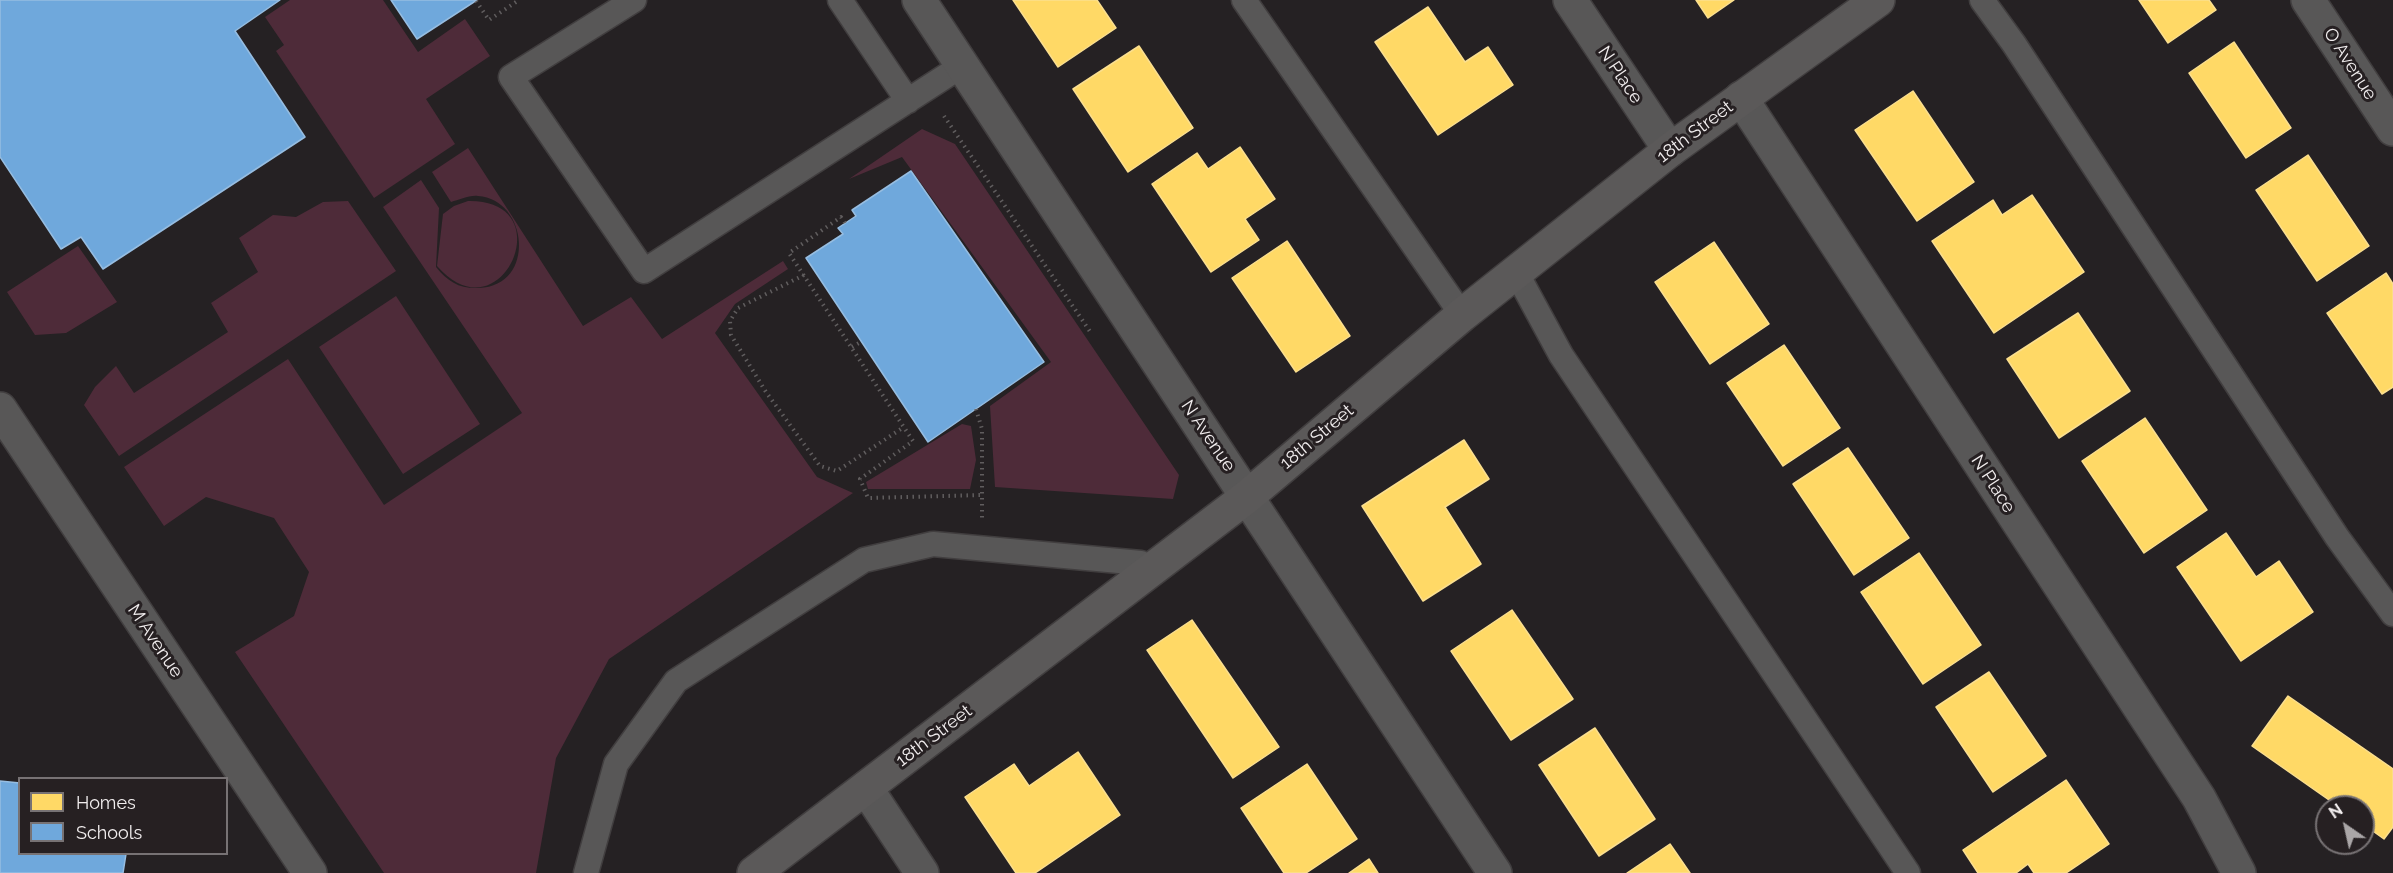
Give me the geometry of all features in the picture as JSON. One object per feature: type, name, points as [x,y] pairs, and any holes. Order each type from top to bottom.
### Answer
[{"type":"street","name":"N Avenue","points":[[919,0],[1495,873]]},
{"type":"street","name":"N Place","points":[[1570,0],[1670,150]]},
{"type":"street","name":"18th Street","points":[[754,873],[1248,496],[1462,315],[1670,150],[1878,0]]},
{"type":"street","name":"O Avenue","points":[[2308,0],[2393,129]]},
{"type":"street","name":"N Place","points":[[1741,98],[2199,798],[2239,873]]},
{"type":"street","name":"M Avenue","points":[[0,410],[310,873]]},
{"type":"street","points":[[866,788],[922,873]]},
{"type":"lane","points":[[634,0],[511,77],[644,271],[963,66]]},
{"type":"lane","points":[[840,0],[917,95]]},
{"type":"lane","points":[[1244,0],[1462,315]]},
{"type":"lane","points":[[1982,0],[2014,44],[2337,537],[2393,614]]},
{"type":"lane","points":[[1516,272],[1561,355],[1908,873]]},
{"type":"lane","points":[[586,873],[616,764],[676,681],[864,560],[933,544],[1141,563],[1150,570]]},
{"type":"path","points":[[476,1],[489,20],[519,0]]},
{"type":"path","points":[[917,95],[1093,337]]},
{"type":"path","points":[[845,223],[841,217],[789,253],[913,441],[860,479],[868,498],[982,495]]},
{"type":"path","points":[[804,275],[738,309],[730,321],[731,335],[766,392],[820,466],[837,471],[904,427]]},
{"type":"path","points":[[852,347],[861,342]]},
{"type":"path","points":[[976,409],[982,429],[982,548]]},
{"type":"shaded area","points":[[290,0],[383,0],[418,52],[465,19],[490,56],[426,99],[455,144],[374,198],[276,51],[284,45],[265,17]]},
{"type":"shaded area","points":[[922,129],[955,144],[1179,475],[1173,499],[995,487],[990,406],[1051,362],[902,157],[849,179]]},
{"type":"shaded area","points":[[468,148],[583,326],[631,297],[662,339],[783,261],[788,269],[735,304],[715,333],[817,477],[853,493],[609,659],[556,758],[536,873],[384,873],[235,652],[294,616],[309,572],[274,518],[206,497],[164,526],[124,467],[288,359],[384,505],[522,413],[383,207],[421,180],[439,208],[436,267],[445,277],[460,286],[479,288],[498,284],[510,273],[517,259],[519,242],[516,226],[507,211],[495,201],[478,196],[451,202],[432,172]]},
{"type":"shaded area","points":[[348,201],[396,271],[119,456],[84,405],[95,387],[116,366],[134,393],[228,332],[211,303],[258,272],[239,238],[273,215],[296,217],[323,202]]},
{"type":"shaded area","points":[[468,201],[497,206],[513,221],[517,240],[512,260],[500,277],[482,287],[461,284],[437,266],[443,214],[454,206]]},
{"type":"shaded area","points":[[78,246],[117,302],[66,333],[35,335],[7,292]]},
{"type":"shaded area","points":[[396,296],[480,424],[403,474],[319,347]]},
{"type":"shaded area","points":[[962,424],[971,426],[976,460],[970,489],[868,489],[866,482]]},
{"type":"building: Homes","points":[[1013,0],[1097,0],[1116,28],[1058,67]]},
{"type":"building: Homes","points":[[1696,0],[1734,0],[1708,18]]},
{"type":"building: Homes","points":[[2139,0],[2209,0],[2216,10],[2168,43]]},
{"type":"building: Homes","points":[[1428,7],[1465,62],[1488,47],[1513,85],[1438,135],[1375,42]]},
{"type":"building: Homes","points":[[2234,42],[2291,128],[2246,158],[2189,73]]},
{"type":"building: Homes","points":[[1139,46],[1193,128],[1128,172],[1073,89]]},
{"type":"building: Homes","points":[[1913,91],[1974,182],[1917,221],[1855,130]]},
{"type":"building: Homes","points":[[1240,147],[1275,199],[1245,219],[1259,240],[1211,272],[1152,184],[1197,153],[1208,169]]},
{"type":"building: Homes","points":[[2308,155],[2369,246],[2317,281],[2256,190]]},
{"type":"building: Homes","points":[[2032,195],[2084,272],[1994,333],[1932,241],[1993,200],[2002,215]]},
{"type":"building: Homes","points":[[1287,241],[1350,336],[1296,372],[1232,278]]},
{"type":"building: Homes","points":[[1714,242],[1769,324],[1710,364],[1655,282]]},
{"type":"building: Homes","points":[[2386,273],[2393,284],[2393,387],[2382,394],[2327,313]]},
{"type":"building: Homes","points":[[2078,313],[2130,391],[2059,438],[2007,359]]},
{"type":"building: Homes","points":[[1784,345],[1840,428],[1783,466],[1727,383]]},
{"type":"building: Homes","points":[[2145,418],[2207,510],[2144,553],[2082,461]]},
{"type":"building: Homes","points":[[1464,440],[1489,479],[1445,507],[1481,564],[1423,601],[1362,506]]},
{"type":"building: Homes","points":[[1848,448],[1909,538],[1854,575],[1793,484]]},
{"type":"building: Homes","points":[[2226,533],[2256,577],[2279,561],[2313,612],[2241,661],[2177,567]]},
{"type":"building: Homes","points":[[1919,553],[1981,645],[1923,684],[1861,592]]},
{"type":"building: Homes","points":[[1512,610],[1573,699],[1511,740],[1451,651]]},
{"type":"building: Homes","points":[[1192,620],[1279,747],[1233,778],[1147,650]]},
{"type":"building: Homes","points":[[1989,672],[2046,756],[1993,792],[1936,707]]},
{"type":"building: Homes","points":[[2288,696],[2393,769],[2393,827],[2384,839],[2375,833],[2375,795],[2322,795],[2252,746]]},
{"type":"building: Homes","points":[[1595,728],[1655,819],[1599,856],[1539,765]]},
{"type":"building: Homes","points":[[1078,752],[1120,815],[1035,873],[1016,873],[965,797],[1014,764],[1029,786]]},
{"type":"building: Homes","points":[[1307,764],[1357,839],[1306,873],[1284,873],[1241,808]]},
{"type":"building: Homes","points":[[2066,780],[2109,844],[2066,873],[2034,873],[2028,864],[2016,873],[1978,873],[1963,850]]},
{"type":"building: Homes","points":[[1670,844],[1690,873],[1627,873]]},
{"type":"building: Homes","points":[[1369,859],[1378,873],[1349,873]]},
{"type":"building: Schools","points":[[0,0],[280,0],[235,31],[305,137],[103,269],[81,237],[61,249],[0,157]]},
{"type":"building: Schools","points":[[391,0],[477,0],[417,39]]},
{"type":"building: Schools","points":[[911,171],[1044,362],[928,442],[806,258],[843,234],[838,228],[856,216],[852,210]]},
{"type":"building: Schools","points":[[0,781],[18,783],[18,855],[126,855],[123,873],[0,873]]}]
